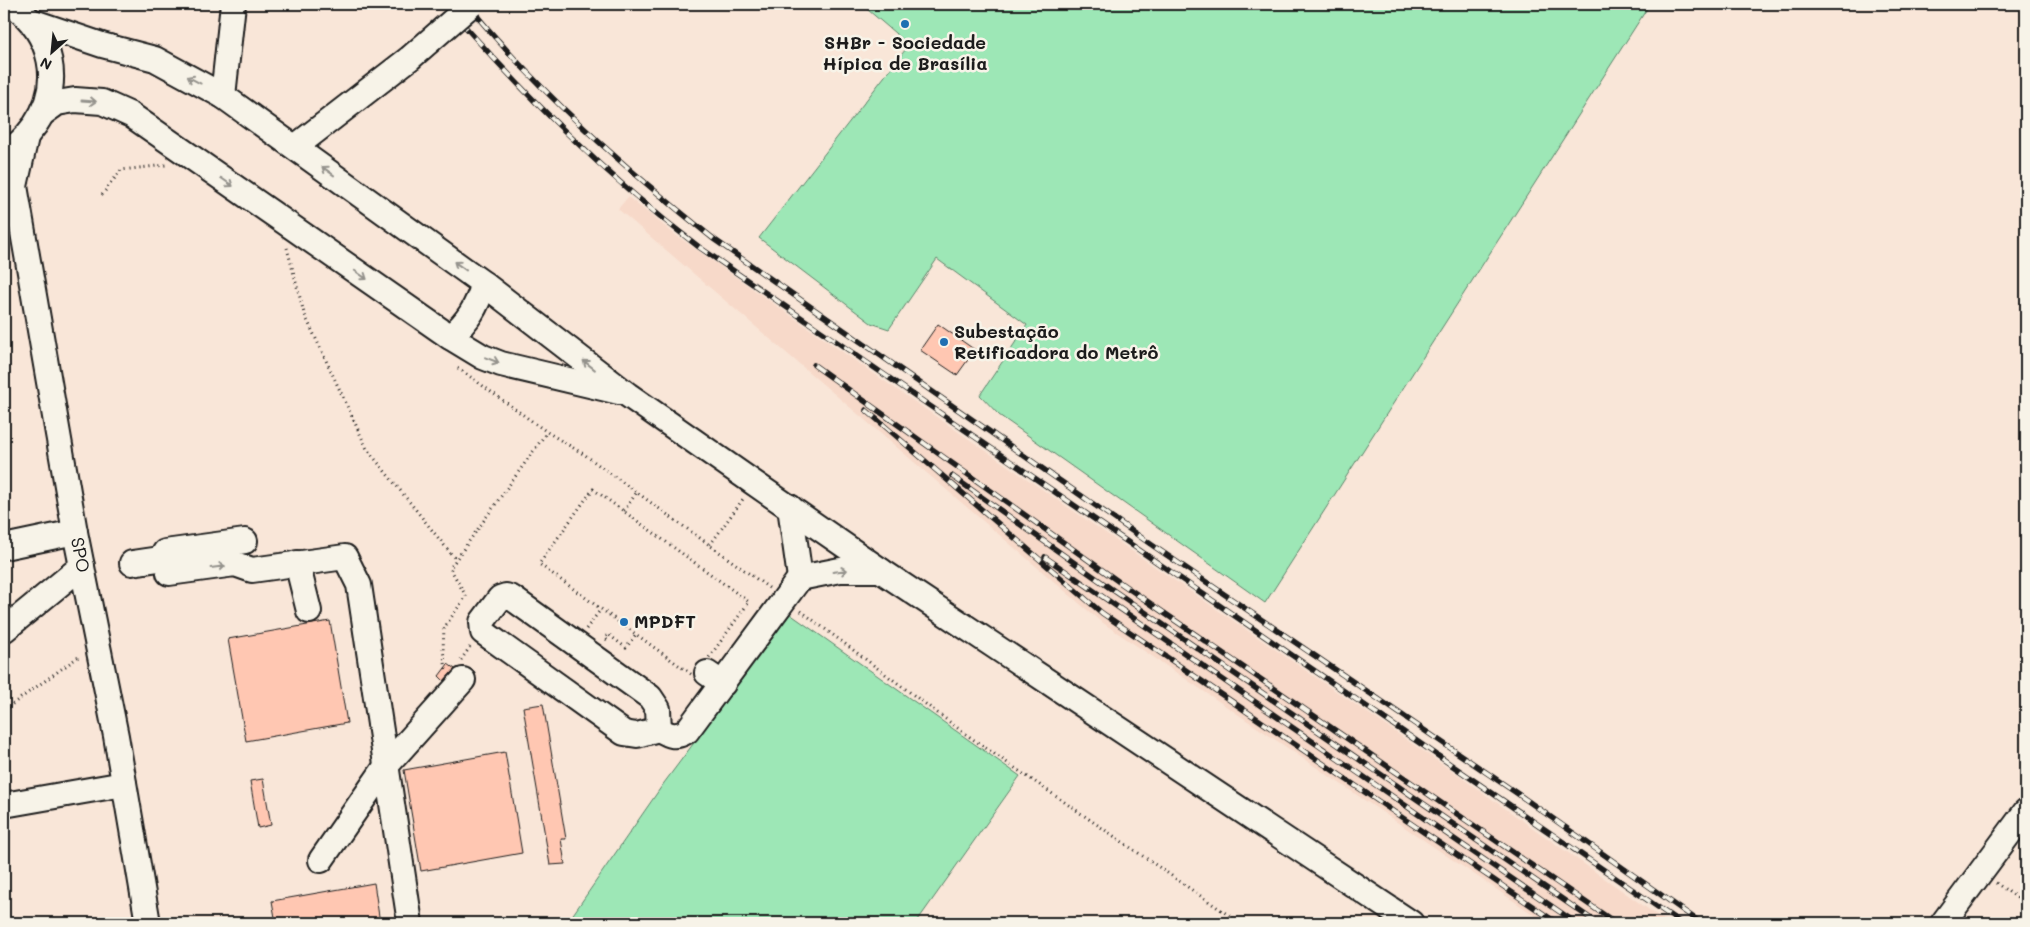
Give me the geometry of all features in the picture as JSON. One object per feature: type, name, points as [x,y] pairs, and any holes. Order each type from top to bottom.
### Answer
[{"type":"street","points":[[4,152],[26,137],[43,113],[50,89],[51,65],[44,42],[31,20],[12,4]]},
{"type":"street","points":[[223,96],[233,4]]},
{"type":"street","points":[[295,147],[410,58],[472,4]]},
{"type":"street","points":[[31,20],[102,45],[155,59],[223,96],[484,284],[628,395],[754,483],[880,570],[1411,923]]},
{"type":"street","points":[[43,113],[57,103],[75,100],[102,102],[131,115],[450,337],[483,357],[501,364],[628,395]]},
{"type":"street","name":"SPO","points":[[26,137],[9,178],[75,532],[98,644],[148,923]]},
{"type":"street","points":[[450,337],[467,321],[478,303],[484,284]]},
{"type":"street","points":[[790,507],[800,578]]},
{"type":"street","points":[[4,547],[75,532]]},
{"type":"street","points":[[167,561],[245,541]]},
{"type":"street","points":[[132,563],[167,561],[235,564],[252,570],[345,557],[359,585],[410,923]]},
{"type":"street","points":[[298,564],[309,610]]},
{"type":"street","points":[[4,630],[82,566]]},
{"type":"street","points":[[659,729],[658,709],[650,697],[512,598],[506,596],[500,598],[482,622],[481,628],[483,632],[624,733],[637,735],[659,729],[670,736],[679,736],[687,732],[715,678],[785,599],[800,578],[840,570],[880,570]]},
{"type":"street","points":[[321,860],[387,765],[457,679]]},
{"type":"street","points":[[4,805],[124,784]]},
{"type":"street","points":[[1944,923],[2026,811]]},
{"type":"path","points":[[102,195],[121,170],[174,164]]},
{"type":"path","points":[[293,249],[285,243],[304,313],[367,449],[456,560]]},
{"type":"path","points":[[452,363],[547,432],[585,455],[637,492],[785,599],[967,735],[1240,923]]},
{"type":"path","points":[[457,679],[443,650],[444,628],[466,596],[450,568],[547,432]]},
{"type":"path","points":[[710,545],[754,483]]},
{"type":"path","points":[[593,489],[624,511],[749,602],[695,676],[539,564],[593,489]]},
{"type":"path","points":[[624,511],[637,492]]},
{"type":"path","points":[[592,621],[601,609]]},
{"type":"path","points":[[457,679],[475,639],[483,632]]},
{"type":"path","points":[[611,668],[623,651],[605,638],[608,634],[626,648],[636,634]]},
{"type":"path","points":[[4,710],[98,644]]},
{"type":"path","points":[[1981,872],[2026,904]]},
{"type":"shaded area","points":[[628,197],[677,236],[867,369],[1452,771],[1668,923],[1546,923],[1100,621],[618,209]]},
{"type":"green space","points":[[861,4],[1650,4],[1265,603],[999,415],[980,395],[1027,325],[937,259],[889,329],[871,323],[759,238],[909,45]]},
{"type":"green space","points":[[790,614],[1020,776],[918,920],[922,923],[567,923],[664,783]]},
{"type":"building","name":"Subestação Retificadora do Metrô","points":[[938,324],[975,350],[957,375],[920,350]]},
{"type":"building","points":[[330,621],[347,723],[246,741],[228,639]]},
{"type":"building","points":[[448,664],[455,669],[444,681],[439,676]]},
{"type":"building","points":[[543,704],[566,839],[561,839],[565,864],[550,865],[523,707]]},
{"type":"building","points":[[505,752],[522,853],[421,871],[404,770]]},
{"type":"building","points":[[263,779],[271,825],[258,828],[250,781]]},
{"type":"building","points":[[374,883],[380,923],[276,923],[272,901]]},
{"type":"railway","points":[[445,4],[504,69],[597,162],[664,220],[699,247],[1681,923]]},
{"type":"railway","points":[[467,4],[524,68],[585,129],[616,158],[715,240],[1152,545],[1518,794],[1701,923]]},
{"type":"railway","points":[[814,365],[1122,584],[1616,923]]},
{"type":"railway","points":[[866,410],[1102,613],[1557,923]]},
{"type":"railway","points":[[952,476],[1110,588],[1597,923]]},
{"type":"railway","points":[[1045,557],[1576,923]]},
{"type":"place","name":"SHBr - Sociedade Hípica de Brasília","points":[[905,24]]},
{"type":"place","name":"Subestação Retificadora do Metrô","points":[[944,342]]},
{"type":"place","name":"MPDFT","points":[[624,622]]}]
